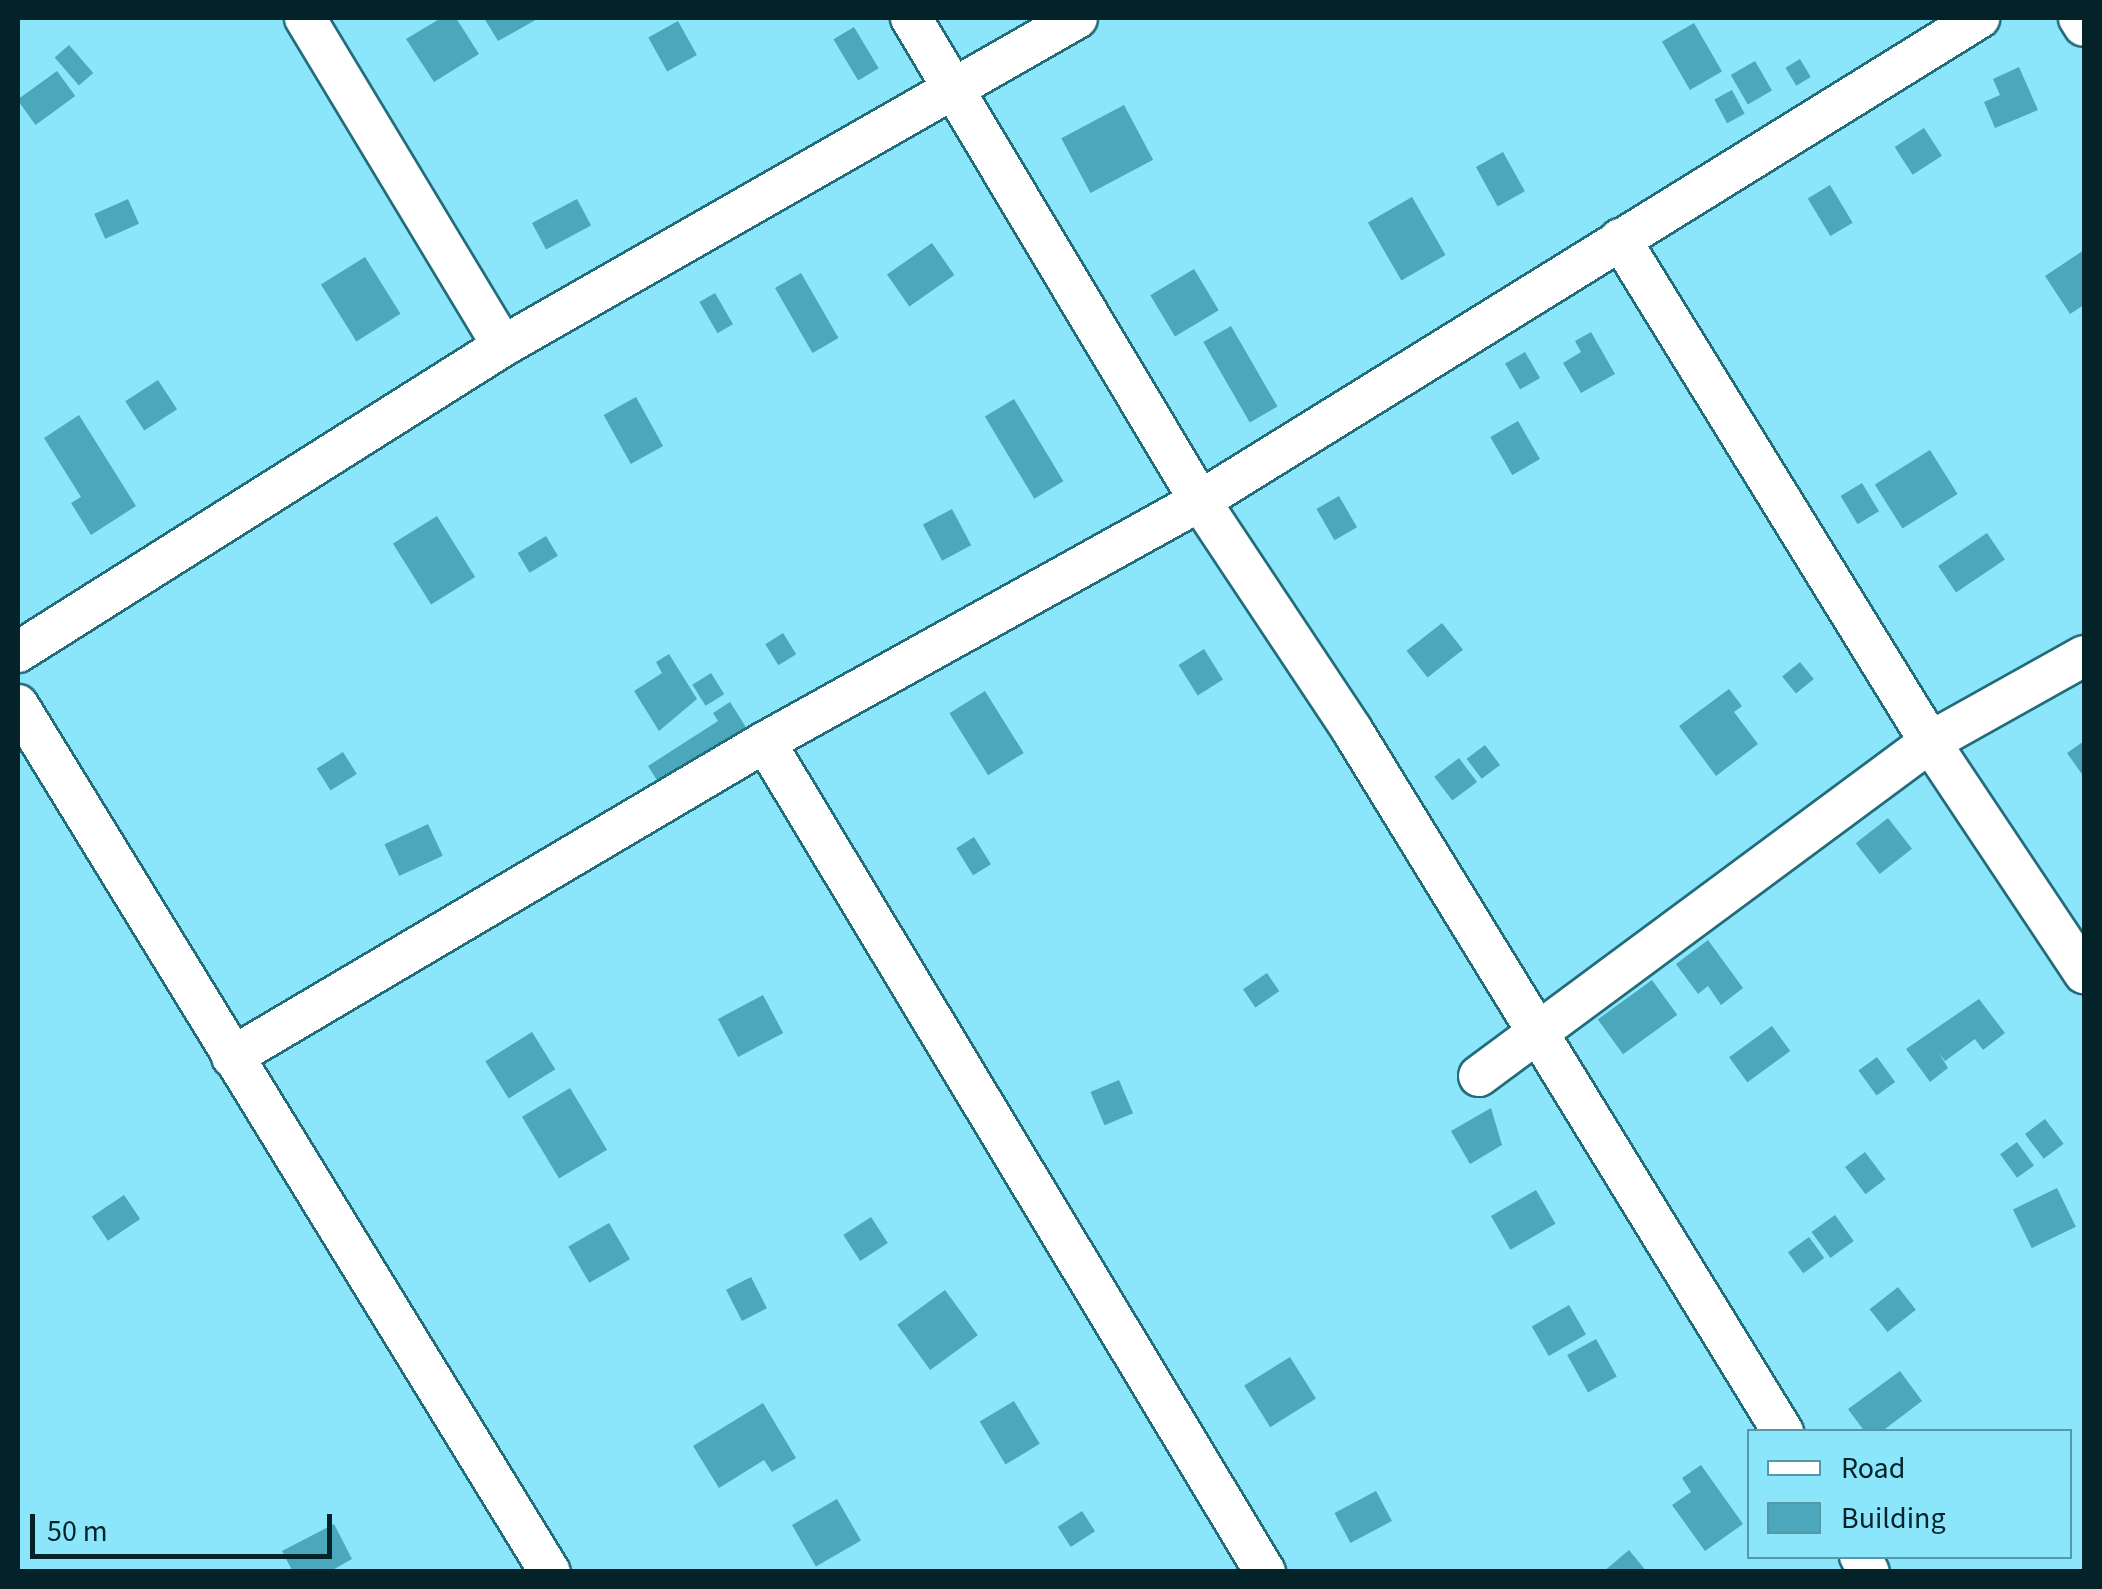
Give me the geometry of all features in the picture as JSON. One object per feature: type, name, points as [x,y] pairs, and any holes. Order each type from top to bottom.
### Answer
[{"type":"street","points":[[305,18],[503,346]]},
{"type":"street","points":[[911,18],[1200,501],[1352,730],[1781,1429]]},
{"type":"street","points":[[18,652],[503,346],[1077,18]]},
{"type":"street","points":[[232,1058],[765,742],[1200,501],[1979,18]]},
{"type":"street","points":[[2079,18],[2084,26]]},
{"type":"street","points":[[1620,240],[1930,742],[2084,973]]},
{"type":"street","points":[[1479,1076],[1540,1036],[1930,742],[2084,656]]},
{"type":"street","points":[[18,705],[550,1572]]},
{"type":"street","points":[[765,742],[1265,1572]]},
{"type":"building","points":[[441,18],[456,18],[479,54],[434,82],[406,39]]},
{"type":"building","points":[[484,18],[539,18],[498,41]]},
{"type":"building","points":[[678,21],[697,55],[667,72],[648,37]]},
{"type":"building","points":[[1694,23],[1722,71],[1690,90],[1662,42]]},
{"type":"building","points":[[854,27],[879,68],[858,81],[833,39]]},
{"type":"building","points":[[69,45],[93,73],[79,85],[55,57]]},
{"type":"building","points":[[1800,59],[1811,77],[1796,86],[1785,68]]},
{"type":"building","points":[[1755,61],[1772,90],[1748,104],[1731,75]]},
{"type":"building","points":[[2019,67],[2038,110],[1995,128],[1984,102],[2000,95],[1993,79]]},
{"type":"building","points":[[57,71],[75,96],[36,125],[18,99]]},
{"type":"building","points":[[1732,90],[1745,114],[1727,123],[1714,99]]},
{"type":"building","points":[[1124,105],[1153,160],[1090,193],[1061,138]]},
{"type":"building","points":[[1924,128],[1942,156],[1913,175],[1895,147]]},
{"type":"building","points":[[1503,152],[1525,191],[1498,206],[1476,167]]},
{"type":"building","points":[[1830,185],[1853,223],[1830,236],[1808,198]]},
{"type":"building","points":[[1412,197],[1446,255],[1401,281],[1368,222]]},
{"type":"building","points":[[128,199],[139,224],[105,239],[94,214]]},
{"type":"building","points":[[577,199],[591,225],[546,249],[532,223]]},
{"type":"building","points":[[932,243],[954,275],[909,306],[887,275]]},
{"type":"building","points":[[2084,250],[2084,305],[2070,314],[2045,276]]},
{"type":"building","points":[[365,257],[401,314],[356,341],[321,285]]},
{"type":"building","points":[[1194,269],[1219,310],[1175,336],[1150,295]]},
{"type":"building","points":[[801,273],[838,338],[813,353],[775,288]]},
{"type":"building","points":[[715,293],[733,324],[717,333],[699,302]]},
{"type":"building","points":[[1231,326],[1278,407],[1250,423],[1203,342]]},
{"type":"building","points":[[1591,332],[1615,374],[1581,393],[1563,363],[1581,352],[1575,341]]},
{"type":"building","points":[[1525,352],[1540,378],[1520,389],[1505,364]]},
{"type":"building","points":[[158,380],[177,409],[144,431],[125,401]]},
{"type":"building","points":[[636,397],[663,446],[631,464],[604,415]]},
{"type":"building","points":[[1014,399],[1063,481],[1034,499],[985,417]]},
{"type":"building","points":[[79,415],[136,506],[91,535],[71,503],[81,497],[44,438]]},
{"type":"building","points":[[1518,421],[1540,459],[1512,475],[1490,437]]},
{"type":"building","points":[[1930,450],[1958,494],[1902,529],[1875,484]]},
{"type":"building","points":[[1862,483],[1879,511],[1858,524],[1841,496]]},
{"type":"building","points":[[1339,496],[1357,527],[1334,540],[1316,509]]},
{"type":"building","points":[[952,509],[971,545],[942,561],[923,524]]},
{"type":"building","points":[[437,516],[475,577],[431,605],[393,544]]},
{"type":"building","points":[[1987,533],[2005,560],[1956,593],[1938,566]]},
{"type":"building","points":[[546,536],[558,556],[530,573],[518,553]]},
{"type":"building","points":[[1442,623],[1463,650],[1427,677],[1407,651]]},
{"type":"building","points":[[783,633],[796,654],[778,665],[765,644]]},
{"type":"building","points":[[1204,649],[1223,680],[1198,695],[1179,665]]},
{"type":"building","points":[[669,654],[697,699],[659,731],[634,691],[662,673],[656,662]]},
{"type":"building","points":[[1800,662],[1814,679],[1796,694],[1782,676]]},
{"type":"building","points":[[711,673],[724,694],[706,706],[692,685]]},
{"type":"building","points":[[1729,689],[1742,706],[1734,712],[1758,744],[1716,776],[1679,726]]},
{"type":"building","points":[[985,691],[1024,753],[988,775],[949,713]]},
{"type":"building","points":[[730,702],[751,735],[663,790],[648,766],[718,721],[713,713]]},
{"type":"building","points":[[2084,741],[2084,777],[2067,753]]},
{"type":"building","points":[[1485,745],[1500,765],[1482,779],[1467,759]]},
{"type":"building","points":[[343,752],[357,774],[330,790],[317,768]]},
{"type":"building","points":[[1459,758],[1477,782],[1452,801],[1434,777]]},
{"type":"building","points":[[1888,818],[1912,849],[1880,874],[1856,843]]},
{"type":"building","points":[[428,824],[443,856],[399,876],[384,844]]},
{"type":"building","points":[[974,837],[991,864],[973,875],[956,848]]},
{"type":"building","points":[[1708,940],[1743,988],[1721,1005],[1708,986],[1698,994],[1676,964]]},
{"type":"building","points":[[1267,973],[1279,991],[1255,1007],[1243,989]]},
{"type":"building","points":[[1652,980],[1677,1015],[1623,1054],[1598,1019]]},
{"type":"building","points":[[763,995],[783,1033],[738,1057],[718,1019]]},
{"type":"building","points":[[1979,999],[2005,1033],[1983,1050],[1975,1039],[1945,1061],[1939,1053],[1948,1068],[1930,1082],[1906,1049]]},
{"type":"building","points":[[1772,1026],[1790,1051],[1747,1082],[1729,1057]]},
{"type":"building","points":[[532,1032],[555,1069],[509,1098],[485,1061]]},
{"type":"building","points":[[1877,1057],[1895,1082],[1877,1096],[1858,1071]]},
{"type":"building","points":[[1119,1080],[1133,1113],[1105,1125],[1090,1092]]},
{"type":"building","points":[[570,1088],[607,1150],[559,1179],[522,1117]]},
{"type":"building","points":[[1491,1108],[1502,1145],[1470,1164],[1451,1131]]},
{"type":"building","points":[[2045,1119],[2064,1144],[2044,1159],[2025,1134]]},
{"type":"building","points":[[2017,1142],[2034,1165],[2017,1178],[2000,1154]]},
{"type":"building","points":[[1865,1152],[1885,1179],[1865,1194],[1845,1167]]},
{"type":"building","points":[[2057,1188],[2076,1227],[2032,1248],[2013,1209]]},
{"type":"building","points":[[1536,1190],[1556,1224],[1510,1250],[1491,1216]]},
{"type":"building","points":[[124,1195],[140,1219],[108,1241],[92,1217]]},
{"type":"building","points":[[1835,1215],[1854,1241],[1830,1258],[1812,1232]]},
{"type":"building","points":[[871,1217],[888,1243],[860,1261],[843,1235]]},
{"type":"building","points":[[609,1223],[630,1259],[589,1283],[568,1246]]},
{"type":"building","points":[[1809,1237],[1824,1258],[1803,1273],[1788,1252]]},
{"type":"building","points":[[751,1277],[767,1308],[742,1321],[726,1290]]},
{"type":"building","points":[[1898,1287],[1916,1310],[1887,1332],[1870,1309]]},
{"type":"building","points":[[945,1290],[978,1335],[930,1370],[897,1325]]},
{"type":"building","points":[[1569,1305],[1586,1334],[1549,1356],[1532,1326]]},
{"type":"building","points":[[1596,1339],[1617,1377],[1588,1393],[1567,1355]]},
{"type":"building","points":[[1290,1357],[1316,1399],[1270,1427],[1244,1386]]},
{"type":"building","points":[[1900,1371],[1922,1401],[1885,1429],[1863,1429],[1848,1409]]},
{"type":"building","points":[[1014,1401],[1040,1444],[1005,1464],[980,1422]]},
{"type":"building","points":[[763,1403],[796,1458],[772,1472],[764,1460],[719,1488],[693,1446]]},
{"type":"building","points":[[1701,1465],[1743,1524],[1705,1551],[1672,1505],[1691,1492],[1682,1478]]},
{"type":"building","points":[[1376,1491],[1392,1521],[1350,1543],[1335,1513]]},
{"type":"building","points":[[837,1499],[861,1541],[816,1567],[792,1525]]},
{"type":"building","points":[[1082,1511],[1095,1531],[1071,1547],[1058,1527]]},
{"type":"building","points":[[334,1524],[352,1559],[329,1572],[293,1572],[282,1551]]},
{"type":"building","points":[[1629,1550],[1647,1572],[1603,1572]]}]
